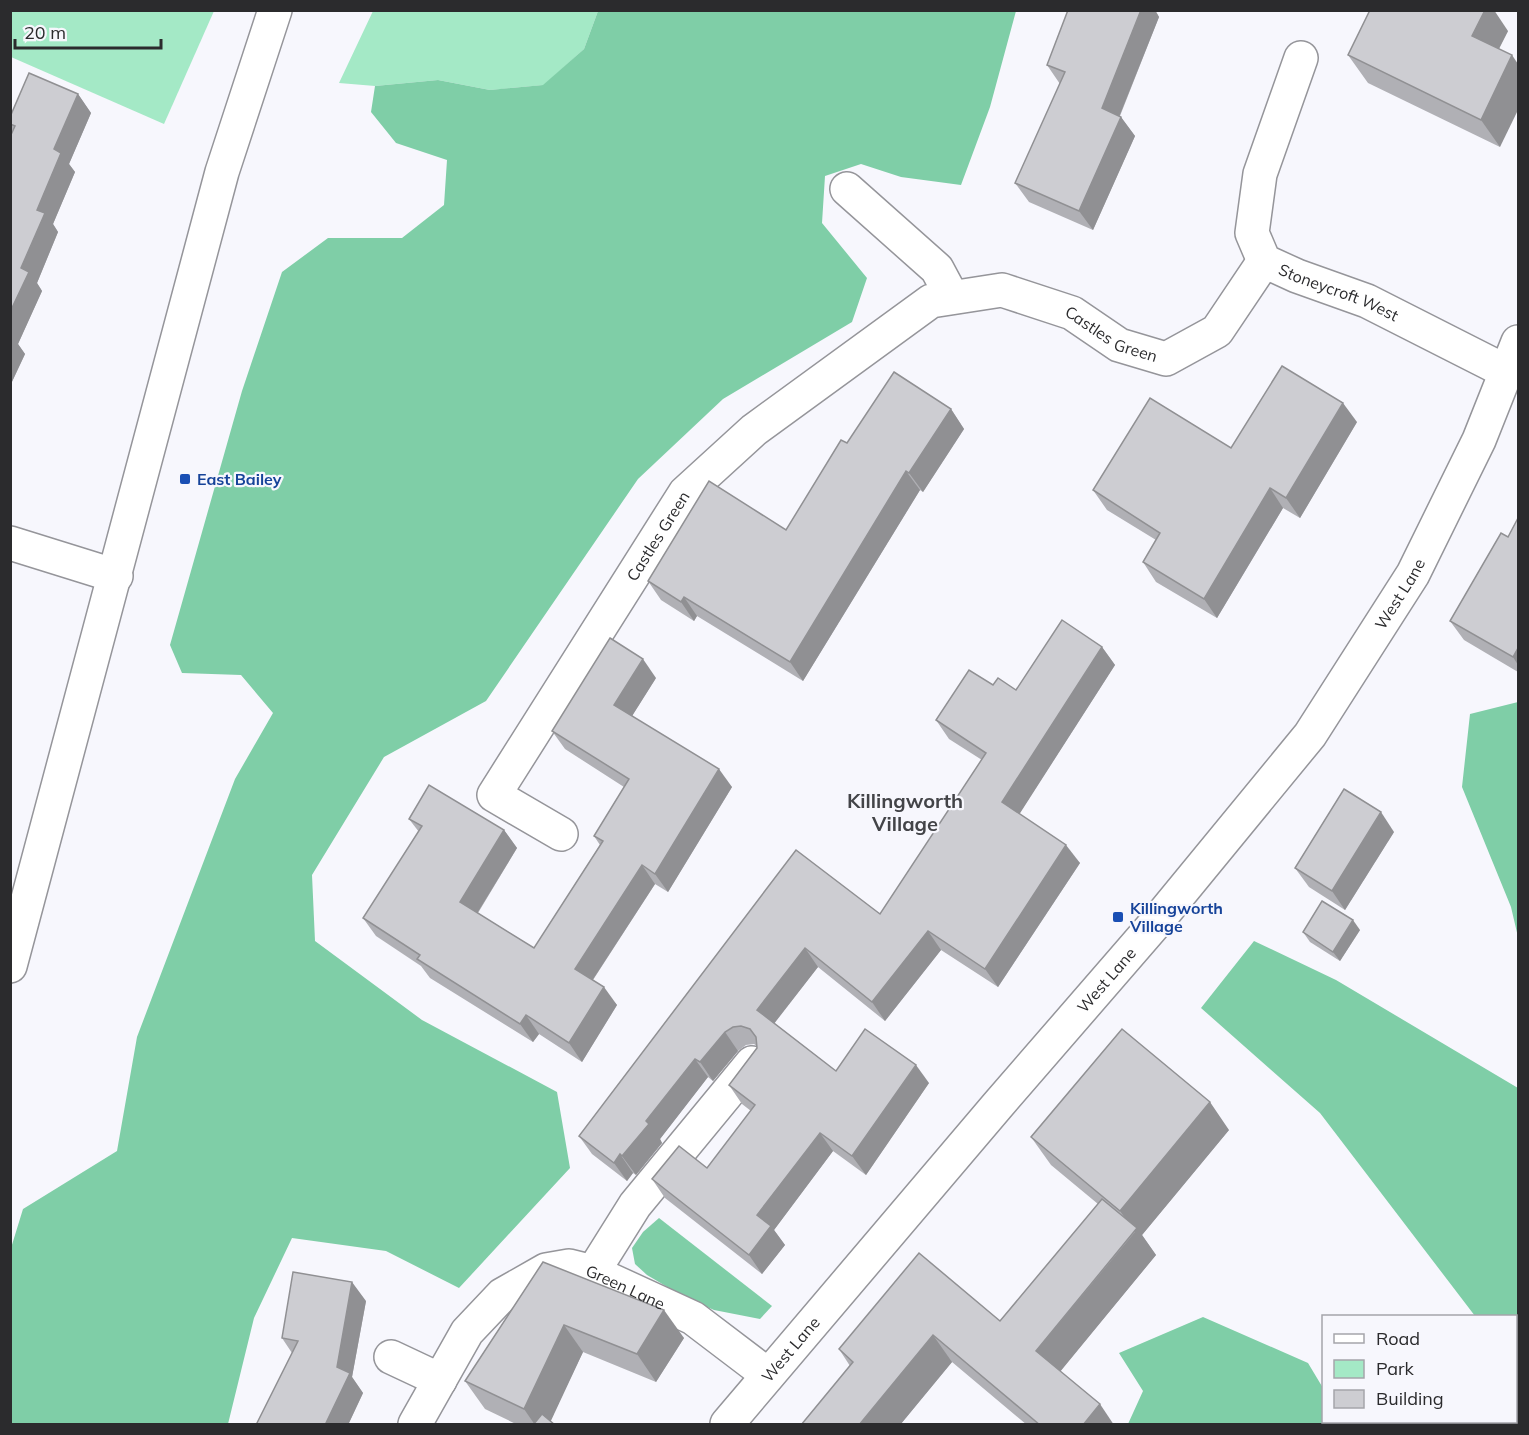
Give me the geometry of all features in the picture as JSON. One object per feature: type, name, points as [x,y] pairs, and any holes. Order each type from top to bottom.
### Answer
[{"type":"street","points":[[10,966],[116,576],[222,172],[275,10]]},
{"type":"street","name":"Stoneycroft West","points":[[1301,58],[1260,174],[1252,233],[1264,261],[1514,359]]},
{"type":"street","points":[[847,189],[937,269],[952,297]]},
{"type":"street","name":"Castles Green","points":[[561,834],[494,795],[685,493],[754,430],[931,300],[1002,290],[1072,313],[1119,345],[1166,360],[1217,331],[1264,261]]},
{"type":"street","name":"West Lane","points":[[727,1425],[1159,919],[1310,735],[1413,574],[1479,440],[1514,359]]},
{"type":"street","points":[[10,543],[116,576]]},
{"type":"street","points":[[593,1272],[635,1205],[752,1063]]},
{"type":"street","name":"Green Lane","points":[[415,1425],[467,1332],[502,1295],[546,1270],[569,1266],[593,1272],[693,1318],[768,1375]]},
{"type":"street","points":[[391,1357],[440,1380]]},
{"type":"green space","points":[[11,10],[214,11],[164,124],[11,57]]},
{"type":"green space","points":[[373,11],[598,11],[584,49],[544,85],[490,90],[438,80],[375,86],[339,83]]},
{"type":"green space","points":[[598,11],[1016,11],[990,107],[961,185],[901,177],[861,164],[825,176],[822,223],[867,278],[852,322],[723,399],[638,479],[486,701],[384,757],[312,875],[315,941],[422,1020],[557,1092],[570,1168],[459,1288],[386,1251],[292,1238],[254,1318],[228,1424],[11,1424],[11,1248],[23,1209],[117,1151],[137,1037],[235,779],[273,713],[241,675],[182,673],[170,645],[242,391],[282,272],[328,238],[402,238],[444,205],[447,160],[396,143],[371,112],[375,86],[438,80],[490,90],[543,85],[584,49]]},
{"type":"green space","points":[[1518,702],[1518,937],[1511,907],[1462,787],[1470,714]]},
{"type":"green space","points":[[1254,941],[1336,980],[1518,1088],[1518,1405],[1517,1315],[1474,1315],[1320,1113],[1201,1008]]},
{"type":"green space","points":[[659,1218],[772,1306],[760,1319],[714,1310],[686,1298],[647,1275],[635,1264],[632,1248],[643,1232]]},
{"type":"green space","points":[[1203,1317],[1308,1363],[1322,1386],[1322,1423],[1348,1424],[1128,1424],[1143,1391],[1119,1353]]},
{"type":"building","points":[[1068,10],[1141,10],[1102,108],[1121,117],[1079,211],[1015,183],[1065,72],[1047,65]]},
{"type":"building","points":[[1370,10],[1485,10],[1472,36],[1512,55],[1481,120],[1348,55]]},
{"type":"building","points":[[29,73],[78,94],[54,149],[61,153],[37,210],[45,213],[21,268],[29,272],[10,312],[10,137],[15,126],[10,124],[10,117]]},
{"type":"building","points":[[1282,366],[1343,403],[1286,498],[1270,488],[1204,599],[1143,562],[1160,533],[1093,490],[1150,398],[1231,448]]},
{"type":"building","points":[[894,372],[951,409],[909,473],[906,471],[790,662],[684,597],[681,602],[648,581],[709,481],[786,530],[841,440],[847,443]]},
{"type":"building","points":[[1518,518],[1518,648],[1513,657],[1450,621],[1501,533],[1508,537]]},
{"type":"building","points":[[1062,620],[1102,647],[1002,802],[1066,845],[985,969],[928,931],[872,1002],[805,948],[757,1010],[836,1071],[865,1029],[916,1065],[852,1156],[820,1133],[757,1215],[771,1226],[749,1255],[652,1179],[679,1146],[707,1168],[755,1105],[729,1085],[757,1048],[756,1037],[750,1029],[741,1026],[733,1027],[725,1032],[700,1062],[695,1059],[646,1121],[649,1124],[614,1163],[579,1136],[796,850],[880,914],[986,753],[936,720],[969,670],[993,685],[998,678],[1016,690]]},
{"type":"building","points":[[610,638],[643,659],[614,705],[719,769],[655,874],[642,865],[575,969],[604,987],[569,1043],[526,1015],[520,1024],[417,959],[420,955],[363,918],[422,826],[409,819],[429,785],[504,830],[460,902],[534,948],[603,841],[594,836],[629,779],[552,731]]},
{"type":"building","points":[[1344,789],[1381,812],[1332,891],[1295,868]]},
{"type":"building","points":[[1322,901],[1353,920],[1333,952],[1303,932]]},
{"type":"building","points":[[1122,1029],[1210,1102],[1120,1211],[1031,1137]]},
{"type":"building","points":[[1102,1199],[1137,1228],[1036,1351],[1100,1404],[1083,1425],[1040,1425],[933,1335],[859,1425],[801,1425],[853,1362],[839,1349],[919,1253],[1000,1321]]},
{"type":"building","points":[[543,1262],[664,1310],[637,1354],[564,1325],[524,1409],[465,1381]]},
{"type":"building","points":[[293,1272],[352,1282],[337,1367],[350,1373],[325,1425],[256,1425],[298,1341],[282,1338]]},
{"type":"building","points":[[542,1414],[555,1425],[533,1425]]},
{"type":"place","name":"East Bailey","points":[[185,479]]},
{"type":"place","name":"Killingworth Village","points":[[1118,917]]},
{"type":"district","name":"Killingworth Village","points":[[905,812]]}]
